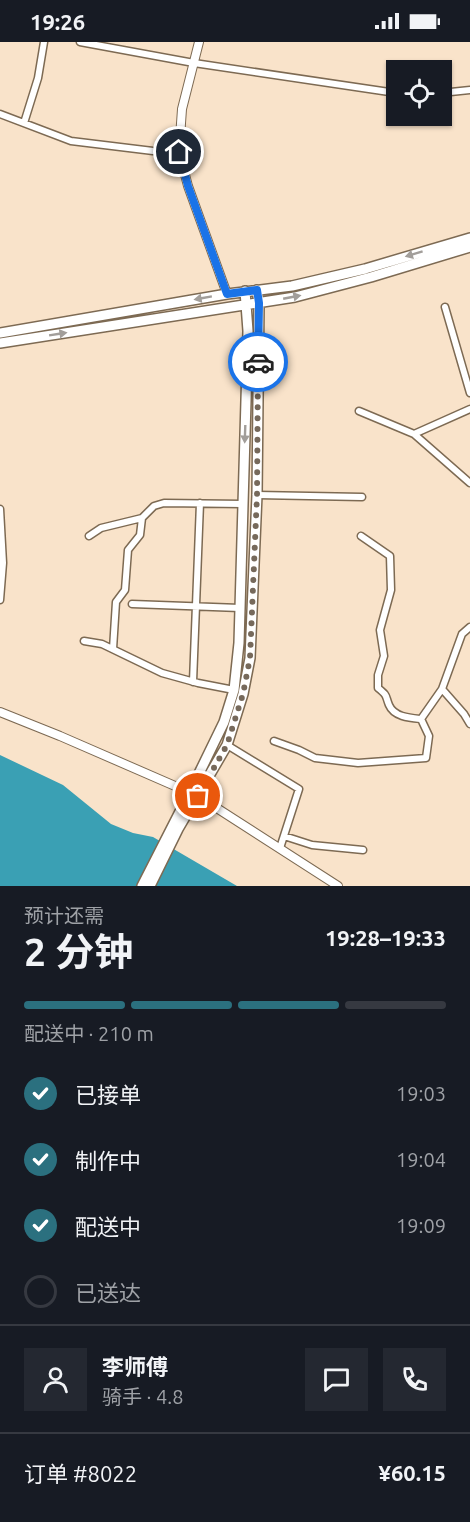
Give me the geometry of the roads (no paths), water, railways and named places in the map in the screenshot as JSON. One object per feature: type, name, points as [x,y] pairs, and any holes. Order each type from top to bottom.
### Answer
[{"type":"main road","points":[[0,333],[245,291],[292,286],[365,269],[470,238]]},
{"type":"main road","points":[[0,343],[295,297],[470,247]]},
{"type":"main road","points":[[142,886],[194,794],[227,745],[243,694],[250,658],[257,495],[259,303],[257,290]]},
{"type":"main road","points":[[194,794],[224,722],[234,690],[240,608],[248,331],[245,291]]},
{"type":"main road","points":[[150,886],[175,827]]},
{"type":"street","points":[[24,123],[38,78],[44,42]]},
{"type":"street","points":[[80,42],[194,63],[386,92]]},
{"type":"street","points":[[199,42],[182,109],[179,152],[188,186],[227,294]]},
{"type":"street","points":[[452,92],[470,90]]},
{"type":"street","points":[[0,114],[71,141],[179,152]]},
{"type":"street","points":[[445,307],[470,393]]},
{"type":"street","points":[[414,434],[470,409]]},
{"type":"street","points":[[359,411],[414,434],[470,483]]},
{"type":"street","points":[[257,495],[362,497]]},
{"type":"street","points":[[89,536],[101,528],[142,518],[154,506],[164,503],[243,504]]},
{"type":"street","points":[[193,682],[200,503]]},
{"type":"street","points":[[0,509],[3,563],[0,600]]},
{"type":"street","points":[[113,649],[116,602],[125,590],[128,550],[140,535],[142,518]]},
{"type":"street","points":[[361,536],[390,556],[391,590],[380,630],[384,656],[378,675],[378,688],[387,696],[390,707],[396,713],[408,718],[421,719]]},
{"type":"street","points":[[132,604],[240,608]]},
{"type":"street","points":[[421,719],[442,689],[462,634],[470,627]]},
{"type":"street","points":[[84,641],[102,644],[162,673],[234,690]]},
{"type":"street","points":[[442,689],[470,724]]},
{"type":"street","points":[[0,712],[194,794],[338,886]]},
{"type":"street","points":[[273,741],[315,758],[358,763],[426,758],[429,736],[421,719]]},
{"type":"street","points":[[227,745],[299,789],[280,848]]},
{"type":"street","points":[[284,836],[312,845],[363,850]]},
{"type":"water","points":[[0,755],[63,785],[111,824],[133,833],[153,837],[237,886],[0,886]]}]
